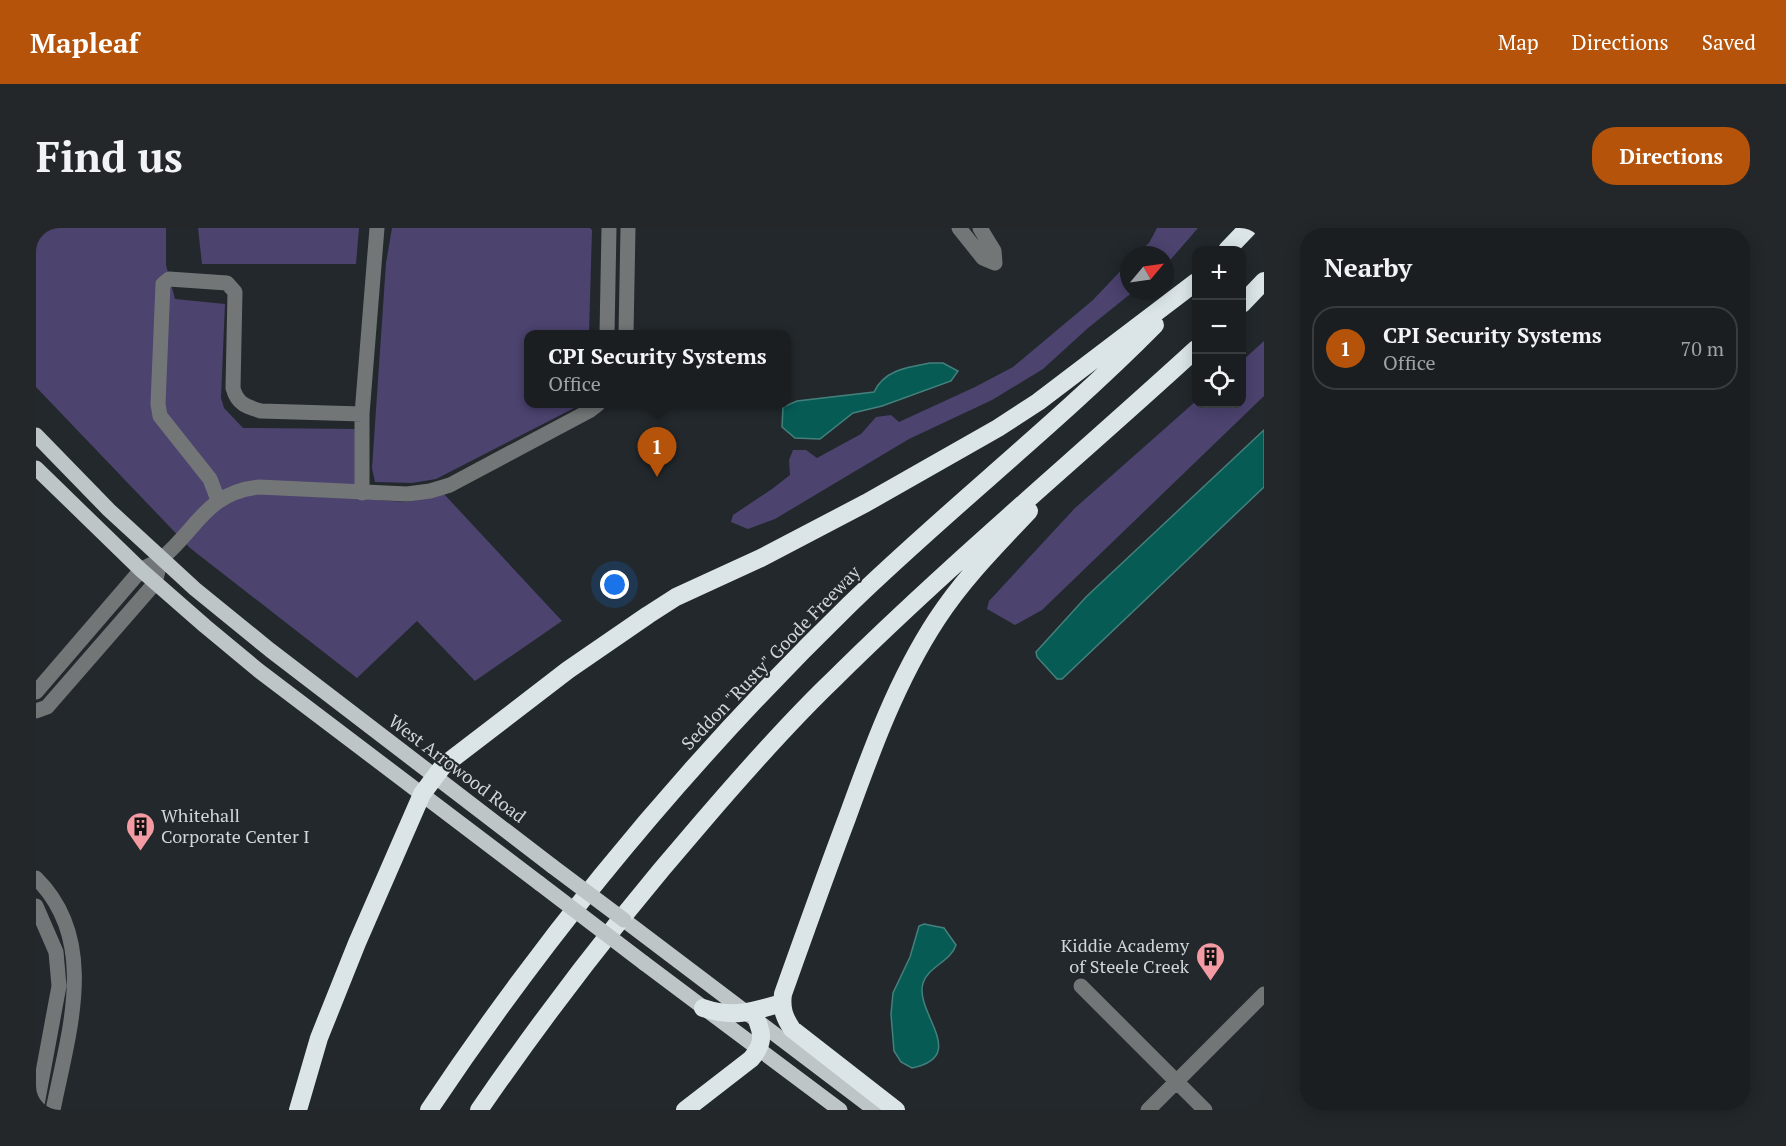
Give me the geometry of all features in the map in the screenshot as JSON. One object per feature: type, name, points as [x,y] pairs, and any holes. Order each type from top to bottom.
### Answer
[{"type":"highway","points":[[1231,246],[1248,228]]},
{"type":"highway","points":[[1246,300],[1264,280]]},
{"type":"highway","points":[[298,1110],[333,1000],[422,794],[443,766],[568,670],[676,597],[761,558],[866,503],[998,428],[1038,402],[1192,287]]},
{"type":"highway","name":"Seddon \"Rusty\" Goode Freeway","points":[[429,1110],[566,920],[616,857],[708,751],[851,603],[1147,333],[1192,288]]},
{"type":"highway","points":[[479,1110],[583,966],[690,836],[831,681],[894,620],[1057,472],[1110,428],[1192,354]]},
{"type":"highway","points":[[896,1110],[792,1029],[786,1020],[782,1003],[808,924],[879,731],[919,648],[947,604],[974,571],[1110,428]]},
{"type":"highway","points":[[703,1008],[723,1014],[752,1018],[782,1003]]},
{"type":"highway","points":[[686,1110],[751,1059],[759,1050],[762,1035],[752,1018]]},
{"type":"main road","name":"West Arrowood Road","points":[[36,435],[161,559],[270,650],[875,1110]]},
{"type":"main road","points":[[36,468],[155,583],[258,670],[840,1110]]},
{"type":"street","points":[[362,493],[362,414],[377,228]]},
{"type":"street","points":[[607,330],[609,228]]},
{"type":"street","points":[[626,330],[628,228]]},
{"type":"street","points":[[959,228],[982,258],[994,263],[994,251],[980,228]]},
{"type":"street","points":[[218,500],[210,479],[160,416],[158,404],[163,284],[169,279],[227,283],[235,292],[232,388],[237,399],[246,407],[261,411],[362,414]]},
{"type":"street","points":[[608,286],[627,286]]},
{"type":"street","points":[[36,692],[141,570],[161,559],[218,500],[237,491],[259,487],[362,493],[418,493],[450,485],[593,408]]},
{"type":"street","points":[[36,711],[47,707],[155,583],[161,559]]},
{"type":"street","points":[[36,878],[58,907],[68,932],[76,967],[74,1005],[53,1110]]},
{"type":"street","points":[[36,906],[56,952],[59,986],[36,1110]]},
{"type":"street","points":[[1081,986],[1205,1110]]},
{"type":"street","points":[[1148,1110],[1264,994]]},
{"type":"shaded area","points":[[40,228],[166,228],[166,265],[175,299],[225,304],[221,398],[224,408],[243,428],[359,429],[363,499],[407,502],[444,494],[562,621],[475,681],[417,621],[357,678],[190,548],[36,387],[36,231]]},
{"type":"shaded area","points":[[198,228],[359,228],[356,264],[202,264]]},
{"type":"shaded area","points":[[392,228],[590,228],[592,230],[589,330],[524,330],[524,408],[574,408],[436,479],[412,483],[375,482],[372,468],[386,263]]},
{"type":"shaded area","points":[[1157,228],[1198,228],[1174,256],[1174,246],[1146,246]]},
{"type":"shaded area","points":[[1120,272],[1120,300],[1123,300],[1043,369],[992,400],[909,439],[775,519],[748,529],[731,522],[733,515],[790,475],[789,460],[793,450],[806,450],[817,458],[861,434],[876,417],[891,415],[899,422],[975,387],[1013,367],[1093,300]]},
{"type":"shaded area","points":[[1264,341],[1264,396],[1042,610],[1015,625],[987,609],[989,601],[1075,508],[1192,405],[1192,408],[1246,408],[1246,357]]},
{"type":"shaded area","points":[[943,363],[958,371],[951,381],[882,406],[853,413],[820,439],[795,438],[782,427],[783,408],[791,408],[791,404],[874,392],[890,374],[905,368]]},
{"type":"shaded area","points":[[1264,430],[1264,487],[1062,679],[1057,679],[1037,657],[1036,652],[1086,597]]},
{"type":"shaded area","points":[[924,924],[944,928],[956,945],[923,983],[922,995],[939,1044],[937,1054],[929,1062],[912,1068],[901,1062],[894,1051],[891,1014],[893,993],[910,957],[919,926]]},
{"type":"place","name":"CPI Security Systems","points":[[657,477]]},
{"type":"place","name":"Whitehall Corporate Center I","points":[[140,852]]},
{"type":"place","name":"Kiddie Academy of Steele Creek","points":[[1210,982]]}]
